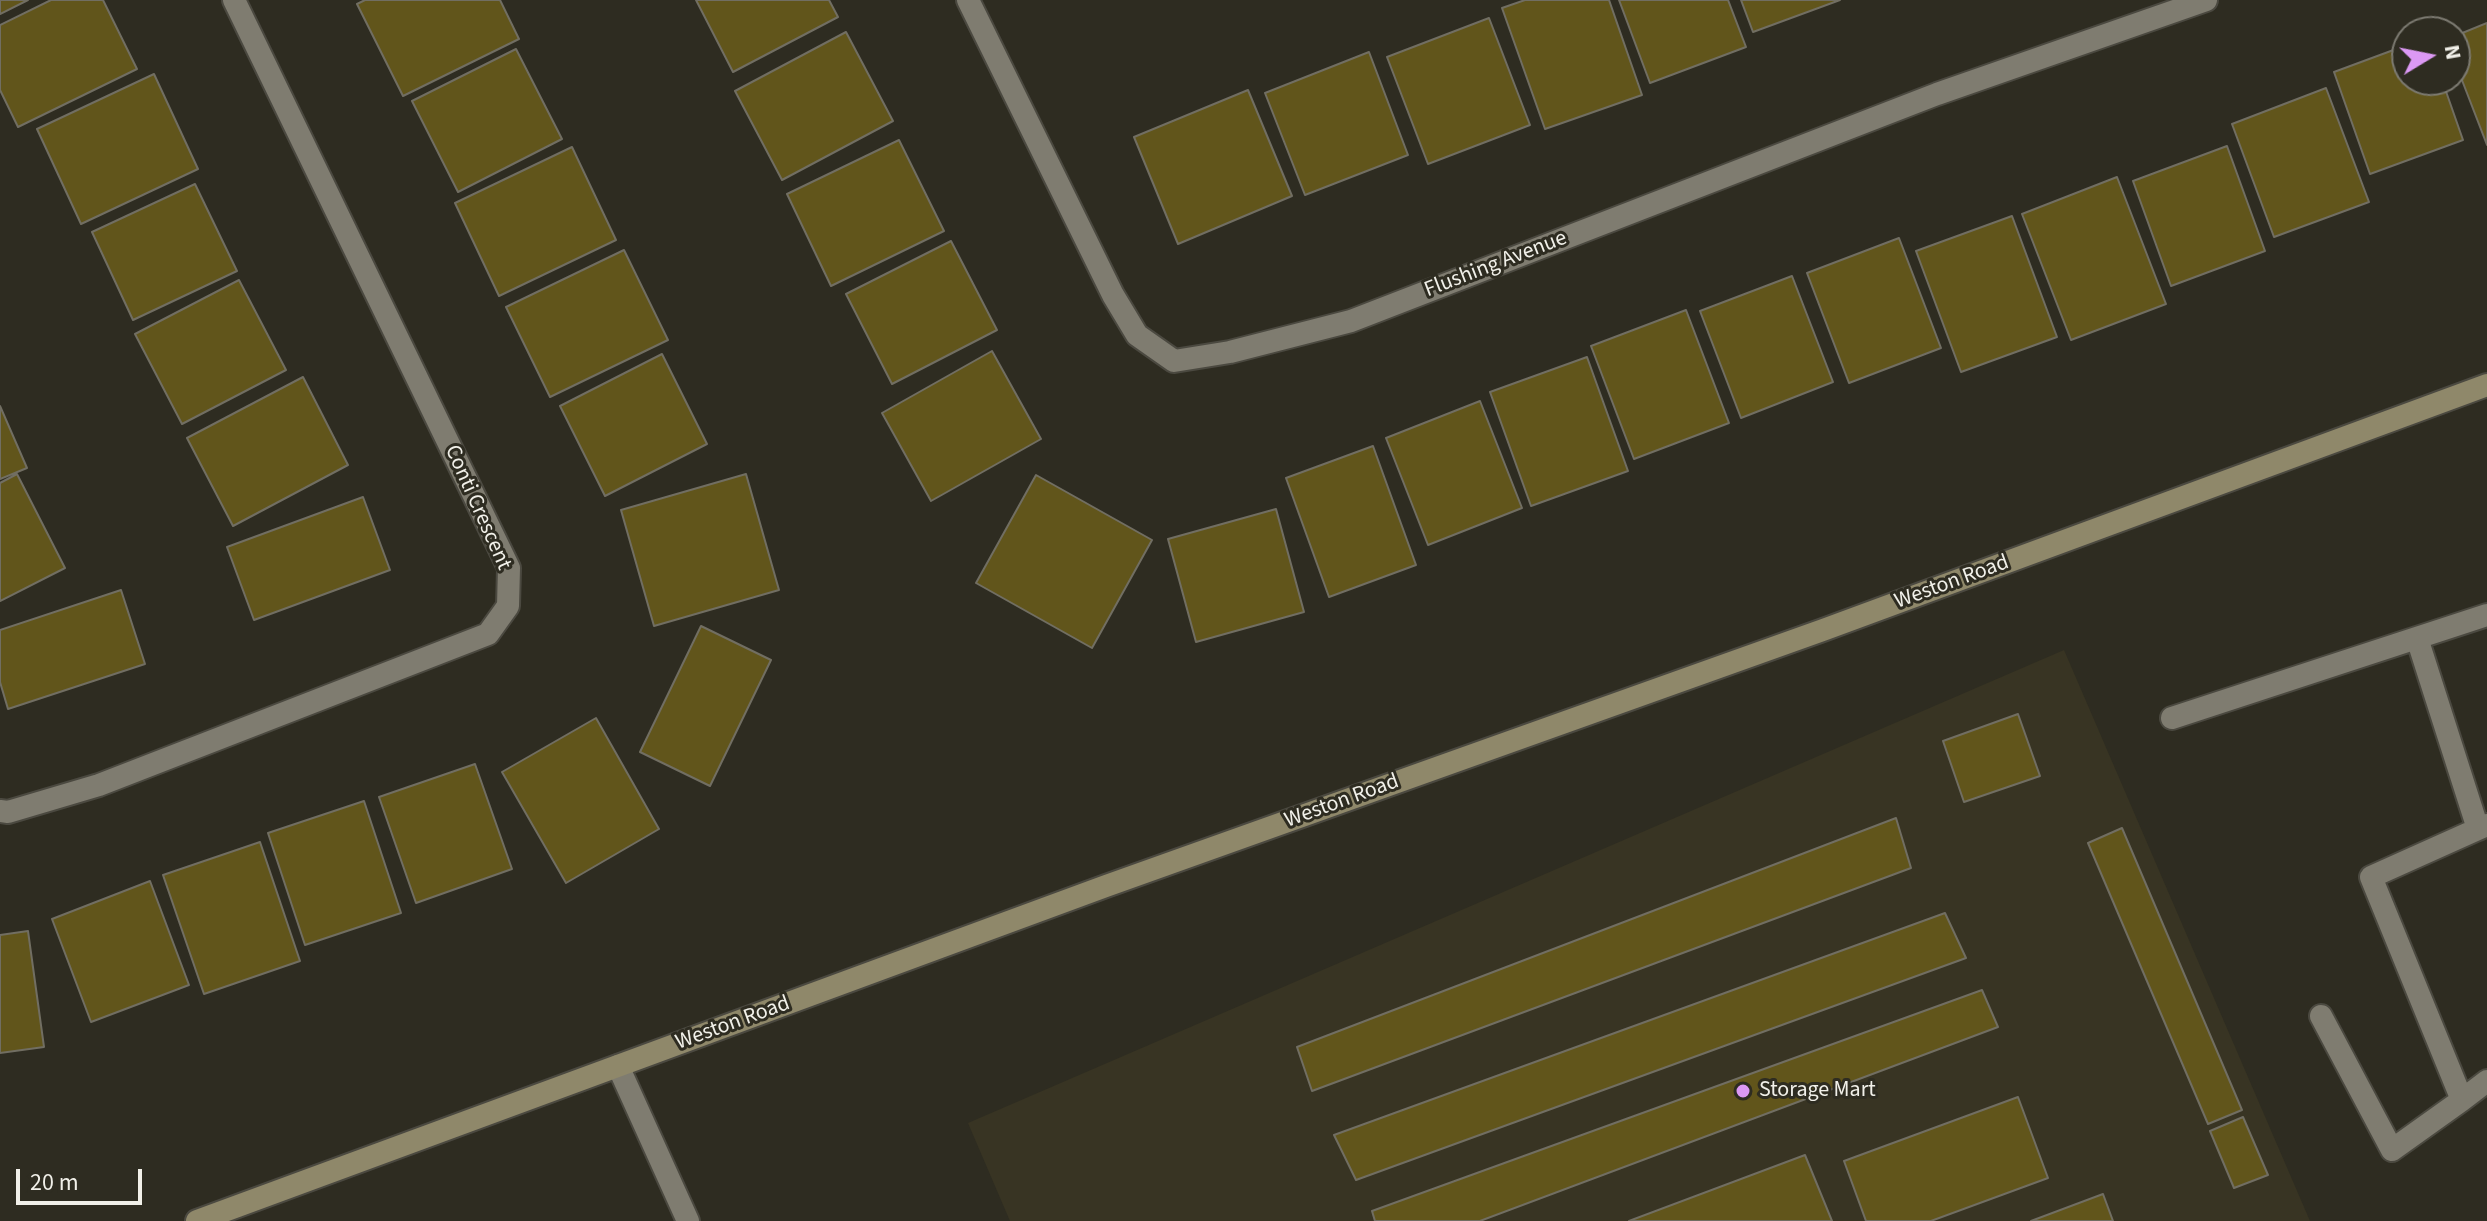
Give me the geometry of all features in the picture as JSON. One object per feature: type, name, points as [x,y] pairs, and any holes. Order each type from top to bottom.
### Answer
[{"type":"main road","name":"Weston Road","points":[[197,1221],[1106,886],[1823,630],[2487,385]]},
{"type":"street","name":"Conti Crescent","points":[[0,811],[8,812],[99,785],[488,634],[508,606],[509,568],[234,0]]},
{"type":"street","name":"Flushing Avenue","points":[[968,0],[1113,295],[1137,335],[1174,361],[1230,352],[1351,321],[1937,94],[2206,0]]},
{"type":"street","points":[[2172,718],[2487,615]]},
{"type":"street","points":[[2417,638],[2483,827],[2371,877],[2462,1100]]},
{"type":"street","points":[[2321,1016],[2392,1150],[2487,1081]]},
{"type":"street","points":[[618,1066],[688,1221]]},
{"type":"shaded area","points":[[2064,650],[2310,1221],[1010,1221],[968,1123]]},
{"type":"building","points":[[0,0],[28,0],[0,14]]},
{"type":"building","points":[[51,0],[103,0],[137,69],[18,127],[0,90],[0,25]]},
{"type":"building","points":[[365,0],[500,0],[519,39],[403,96],[357,4]]},
{"type":"building","points":[[696,0],[829,0],[838,17],[733,72]]},
{"type":"building","points":[[1525,0],[1609,0],[1642,95],[1545,129],[1502,8]]},
{"type":"building","points":[[1619,0],[1728,0],[1746,47],[1650,83]]},
{"type":"building","points":[[1741,0],[1840,0],[1753,32]]},
{"type":"building","points":[[1489,18],[1530,125],[1428,164],[1387,57]]},
{"type":"building","points":[[2487,23],[2487,145],[2468,96],[2471,96],[2471,30]]},
{"type":"building","points":[[846,32],[893,121],[782,180],[735,91]]},
{"type":"building","points":[[516,49],[562,139],[458,192],[412,101]]},
{"type":"building","points":[[2391,51],[2391,96],[2448,96],[2463,140],[2370,174],[2334,72]]},
{"type":"building","points":[[1369,52],[1408,155],[1305,195],[1265,93]]},
{"type":"building","points":[[154,74],[198,169],[81,224],[37,129]]},
{"type":"building","points":[[2326,88],[2369,202],[2274,237],[2232,124]]},
{"type":"building","points":[[1248,90],[1292,196],[1178,244],[1134,137]]},
{"type":"building","points":[[899,140],[944,231],[831,286],[787,194]]},
{"type":"building","points":[[2227,146],[2265,251],[2171,286],[2133,181]]},
{"type":"building","points":[[572,147],[616,240],[499,296],[455,203]]},
{"type":"building","points":[[2117,177],[2166,304],[2071,340],[2022,214]]},
{"type":"building","points":[[195,184],[237,271],[133,320],[92,232]]},
{"type":"building","points":[[2012,216],[2057,337],[1961,372],[1916,251]]},
{"type":"building","points":[[1899,238],[1941,348],[1849,383],[1807,273]]},
{"type":"building","points":[[951,241],[997,330],[892,384],[846,294]]},
{"type":"building","points":[[624,250],[668,340],[550,397],[506,307]]},
{"type":"building","points":[[1792,276],[1833,382],[1741,418],[1700,311]]},
{"type":"building","points":[[239,280],[286,370],[182,424],[135,334]]},
{"type":"building","points":[[1686,310],[1729,423],[1634,459],[1591,346]]},
{"type":"building","points":[[992,351],[1041,439],[931,501],[882,413]]},
{"type":"building","points":[[662,354],[707,444],[605,496],[560,406]]},
{"type":"building","points":[[1587,357],[1628,471],[1531,506],[1490,392]]},
{"type":"building","points":[[303,377],[348,465],[233,526],[187,438]]},
{"type":"building","points":[[1480,401],[1522,508],[1428,545],[1386,438]]},
{"type":"building","points":[[0,406],[27,468],[0,479]]},
{"type":"building","points":[[1373,446],[1416,565],[1329,597],[1286,478]]},
{"type":"building","points":[[17,474],[65,568],[0,601],[0,483]]},
{"type":"building","points":[[746,474],[779,590],[654,626],[621,510]]},
{"type":"building","points":[[1036,475],[1152,540],[1092,648],[976,583]]},
{"type":"building","points":[[363,497],[390,570],[254,620],[227,547]]},
{"type":"building","points":[[1276,509],[1304,612],[1196,642],[1168,539]]},
{"type":"building","points":[[121,590],[145,664],[8,709],[0,682],[0,630]]},
{"type":"building","points":[[701,626],[771,660],[710,786],[640,752]]},
{"type":"building","points":[[2018,714],[2040,776],[1964,802],[1943,741]]},
{"type":"building","points":[[596,718],[659,829],[566,883],[502,772]]},
{"type":"building","points":[[475,764],[512,869],[416,903],[379,797]]},
{"type":"building","points":[[364,801],[401,913],[305,945],[268,833]]},
{"type":"building","points":[[1896,818],[1911,868],[1312,1091],[1297,1047]]},
{"type":"building","points":[[2122,828],[2242,1110],[2208,1124],[2088,843]]},
{"type":"building","points":[[260,842],[300,961],[204,994],[163,875]]},
{"type":"building","points":[[150,881],[189,985],[91,1022],[52,919]]},
{"type":"building","points":[[1945,913],[1966,958],[1356,1180],[1334,1135]]},
{"type":"building","points":[[28,931],[44,1047],[0,1053],[0,935]]},
{"type":"building","points":[[1982,990],[1998,1027],[1480,1221],[1375,1221],[1372,1211]]},
{"type":"building","points":[[2018,1097],[2048,1178],[1931,1221],[1866,1221],[1844,1161]]},
{"type":"building","points":[[2243,1117],[2268,1175],[2234,1188],[2210,1131]]},
{"type":"building","points":[[1805,1155],[1832,1221],[1629,1221]]},
{"type":"building","points":[[2103,1194],[2113,1221],[2031,1221]]},
{"type":"place","name":"Storage Mart","points":[[1743,1091]]}]
